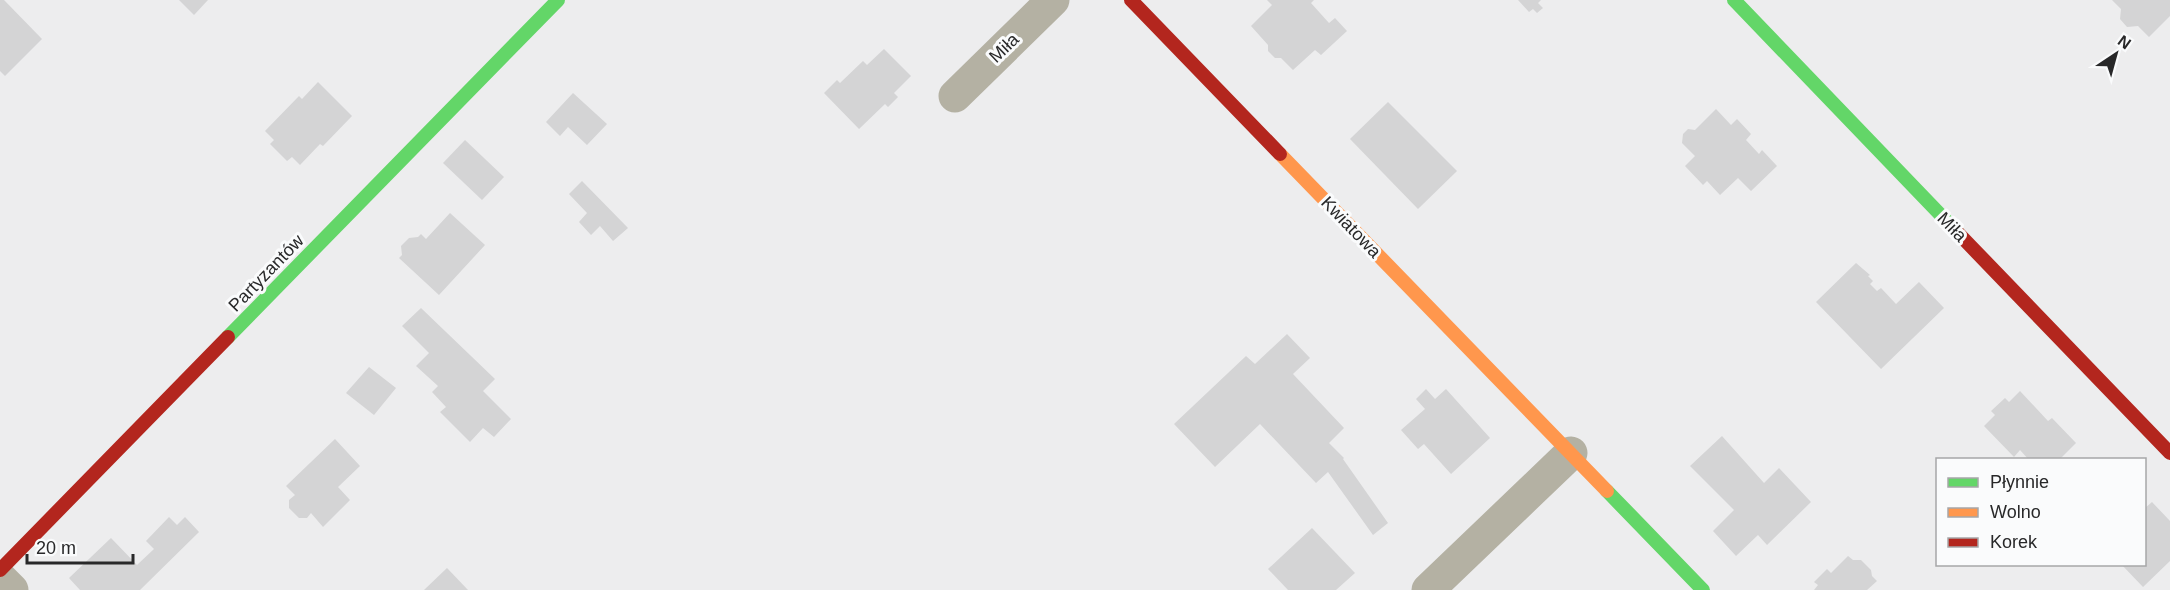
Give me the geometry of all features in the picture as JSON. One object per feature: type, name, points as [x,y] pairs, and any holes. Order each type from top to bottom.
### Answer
[{"type":"street","name":"Partyzantów","points":[[0,570],[558,0]]},
{"type":"street","name":"Miła","points":[[955,96],[1053,0]]},
{"type":"street","name":"Kwiatowa","points":[[1131,0],[1703,590]]},
{"type":"street","name":"Miła","points":[[1734,0],[2170,453]]},
{"type":"street","points":[[1428,590],[1571,453]]},
{"type":"street","points":[[0,578],[12,590]]},
{"type":"building","points":[[0,0],[4,0],[42,39],[5,76],[0,71]]},
{"type":"building","points":[[179,0],[208,0],[194,15]]},
{"type":"building","points":[[1267,0],[1314,0],[1311,3],[1329,23],[1335,18],[1347,31],[1321,55],[1315,50],[1293,70],[1281,58],[1275,58],[1268,51],[1268,45],[1251,26],[1272,5]]},
{"type":"building","points":[[1518,0],[1541,0],[1538,3],[1543,8],[1537,13],[1533,9],[1529,12]]},
{"type":"building","points":[[2112,0],[2170,0],[2170,16],[2149,37],[2138,26],[2127,27],[2120,19],[2121,9]]},
{"type":"building","points":[[884,49],[911,76],[894,93],[898,97],[888,107],[885,104],[859,129],[824,93],[837,80],[840,83],[863,61],[867,65]]},
{"type":"building","points":[[318,82],[352,116],[323,146],[320,144],[300,165],[292,157],[287,161],[270,144],[274,140],[265,131],[299,96],[302,99]]},
{"type":"building","points":[[573,93],[607,124],[587,145],[568,127],[560,136],[546,122]]},
{"type":"building","points":[[1388,102],[1457,171],[1418,209],[1350,139]]},
{"type":"building","points":[[1716,109],[1731,125],[1737,119],[1751,134],[1746,140],[1759,154],[1762,150],[1777,166],[1751,191],[1738,178],[1720,195],[1707,181],[1703,185],[1685,166],[1695,156],[1682,143],[1683,134],[1688,129],[1695,130]]},
{"type":"building","points":[[465,140],[504,177],[482,200],[443,163]]},
{"type":"building","points":[[582,181],[628,228],[613,241],[600,226],[591,235],[579,222],[587,213],[569,194]]},
{"type":"building","points":[[450,213],[485,245],[439,295],[399,258],[402,255],[401,246],[409,238],[418,237],[421,234],[426,239]]},
{"type":"building","points":[[1856,263],[1870,275],[1868,276],[1873,281],[1870,284],[1877,291],[1881,288],[1896,304],[1919,282],[1944,308],[1881,369],[1816,302]]},
{"type":"building","points":[[421,308],[495,379],[483,391],[511,419],[494,437],[483,428],[470,442],[440,412],[446,407],[432,392],[438,386],[416,366],[429,353],[402,326]]},
{"type":"building","points":[[1287,334],[1310,358],[1293,374],[1344,428],[1329,443],[1344,458],[1388,523],[1373,535],[1328,472],[1316,483],[1260,424],[1215,467],[1174,424],[1246,356],[1255,364]]},
{"type":"building","points":[[369,367],[396,388],[374,415],[346,393]]},
{"type":"building","points":[[1426,389],[1435,399],[1446,389],[1490,438],[1451,474],[1424,444],[1418,449],[1401,430],[1425,409],[1416,399]]},
{"type":"building","points":[[2020,391],[2048,421],[2052,418],[2076,443],[2061,458],[2027,458],[2020,450],[2014,457],[1984,426],[1995,415],[1991,411],[2005,398],[2009,402]]},
{"type":"building","points":[[1722,436],[1764,483],[1779,468],[1811,502],[1767,545],[1758,535],[1736,556],[1713,531],[1734,510],[1690,466]]},
{"type":"building","points":[[335,439],[360,466],[338,487],[350,500],[323,527],[311,513],[307,518],[299,518],[289,508],[289,500],[295,495],[286,486]]},
{"type":"building","points":[[2152,502],[2170,521],[2170,561],[2143,587],[2123,566],[2146,566],[2146,507]]},
{"type":"building","points":[[169,517],[177,525],[185,517],[199,532],[140,590],[80,590],[69,578],[111,538],[137,565],[154,549],[146,541]]},
{"type":"building","points":[[1312,528],[1355,573],[1336,590],[1288,590],[1268,569]]},
{"type":"building","points":[[1848,556],[1853,560],[1861,560],[1871,570],[1872,576],[1877,581],[1867,590],[1814,590],[1818,585],[1814,582],[1827,569],[1831,573]]},
{"type":"building","points":[[447,568],[468,590],[424,590]]},
{"type":"traffic: fast","points":[[228,337],[558,0]]},
{"type":"traffic: fast","points":[[1734,0],[1958,233]]},
{"type":"traffic: fast","points":[[1607,491],[1703,590]]},
{"type":"traffic: slow","points":[[1280,154],[1607,491]]},
{"type":"traffic: jam","points":[[1131,0],[1280,154]]},
{"type":"traffic: jam","points":[[1958,233],[2170,453]]},
{"type":"traffic: jam","points":[[0,570],[228,337]]}]
